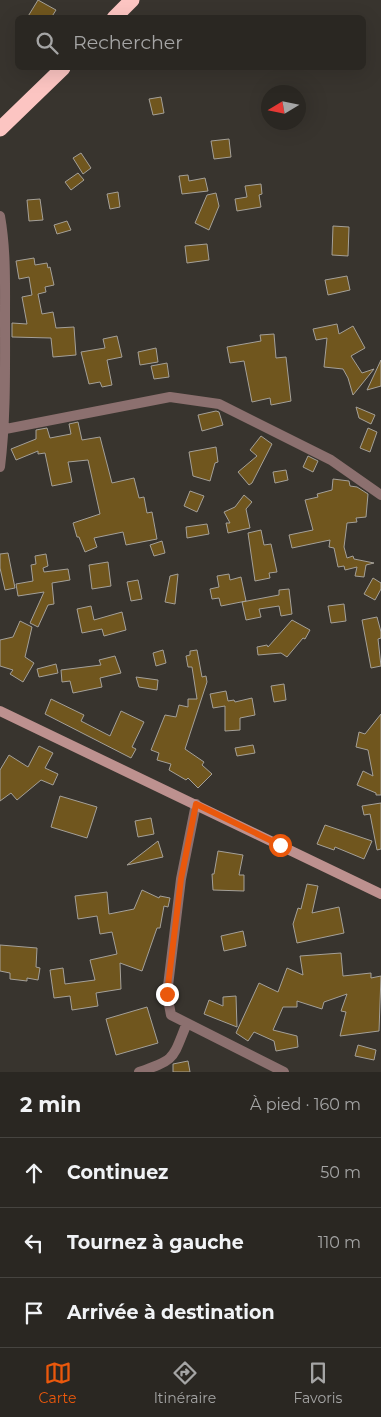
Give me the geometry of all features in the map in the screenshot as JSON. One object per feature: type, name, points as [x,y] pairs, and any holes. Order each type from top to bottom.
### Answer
[{"type":"highway","points":[[117,15],[132,0]]},
{"type":"highway","points":[[0,129],[61,70]]},
{"type":"main road","points":[[0,711],[381,894]]},
{"type":"street","points":[[0,216],[5,243],[0,467]]},
{"type":"street","points":[[2,430],[170,398],[219,404],[331,460],[381,495]]},
{"type":"street","points":[[196,804],[181,879],[167,994],[171,1015],[284,1072]]},
{"type":"street","points":[[139,1072],[166,1062],[174,1055],[187,1023]]},
{"type":"building","points":[[38,0],[56,10],[53,15],[29,15]]},
{"type":"building","points":[[161,97],[164,113],[153,115],[149,99]]},
{"type":"building","points":[[229,139],[231,157],[214,159],[211,141]]},
{"type":"building","points":[[81,153],[91,168],[83,174],[73,158]]},
{"type":"building","points":[[78,173],[84,180],[71,190],[65,182]]},
{"type":"building","points":[[188,175],[189,181],[205,178],[208,191],[182,194],[179,176]]},
{"type":"building","points":[[261,184],[262,194],[259,195],[261,207],[237,211],[235,199],[247,197],[245,186]]},
{"type":"building","points":[[118,192],[120,207],[110,209],[107,194]]},
{"type":"building","points":[[216,193],[219,206],[209,230],[195,223],[207,195]]},
{"type":"building","points":[[40,199],[43,220],[29,221],[27,200]]},
{"type":"building","points":[[67,221],[71,230],[57,234],[54,225]]},
{"type":"building","points":[[333,226],[349,227],[348,256],[332,255]]},
{"type":"building","points":[[207,244],[209,260],[187,263],[185,246]]},
{"type":"building","points":[[34,258],[35,265],[47,263],[48,268],[50,267],[54,285],[45,287],[46,292],[38,294],[42,314],[53,312],[56,328],[74,327],[76,355],[53,357],[51,338],[12,337],[12,323],[27,324],[22,297],[32,295],[29,277],[19,279],[16,261]]},
{"type":"building","points":[[347,276],[350,290],[328,295],[325,280]]},
{"type":"building","points":[[337,324],[339,334],[353,326],[365,348],[351,356],[362,373],[374,369],[353,395],[343,369],[324,367],[327,338],[316,340],[313,329]]},
{"type":"building","points":[[274,334],[276,358],[286,357],[291,401],[271,405],[270,398],[252,402],[244,361],[230,363],[227,347],[261,341],[260,335]]},
{"type":"building","points":[[117,336],[122,357],[107,360],[112,385],[102,387],[100,382],[89,384],[81,352],[105,348],[103,339]]},
{"type":"building","points":[[156,348],[158,362],[140,365],[138,352]]},
{"type":"building","points":[[381,360],[381,386],[367,390]]},
{"type":"building","points":[[167,363],[169,377],[154,379],[151,366]]},
{"type":"building","points":[[356,407],[375,415],[371,424],[359,418]]},
{"type":"building","points":[[219,412],[223,425],[202,431],[198,415]]},
{"type":"building","points":[[78,422],[82,440],[100,437],[112,483],[134,478],[139,498],[144,497],[147,513],[152,512],[157,539],[126,545],[123,532],[94,538],[97,547],[85,552],[79,537],[77,537],[73,523],[100,514],[88,460],[68,462],[72,482],[52,486],[45,453],[38,454],[38,451],[16,460],[11,449],[36,439],[36,430],[47,428],[50,438],[71,434],[69,424]]},
{"type":"building","points":[[368,428],[377,432],[370,452],[360,448]]},
{"type":"building","points":[[261,436],[272,444],[252,483],[249,485],[238,472],[257,456],[250,450]]},
{"type":"building","points":[[216,447],[218,462],[215,463],[210,481],[193,476],[189,452]]},
{"type":"building","points":[[308,456],[318,461],[313,472],[303,467]]},
{"type":"building","points":[[286,470],[288,480],[275,483],[273,472]]},
{"type":"building","points":[[333,479],[349,481],[350,486],[357,487],[368,494],[366,517],[356,518],[357,522],[347,523],[344,547],[347,558],[353,556],[354,559],[374,563],[366,565],[364,577],[355,576],[357,567],[345,570],[344,566],[338,567],[334,548],[329,547],[330,540],[292,548],[289,535],[313,530],[305,500],[318,497],[317,494],[332,490]]},
{"type":"building","points":[[190,491],[204,496],[197,512],[184,506]]},
{"type":"building","points":[[244,495],[252,502],[246,509],[250,528],[228,533],[226,523],[230,523],[224,512],[235,507]]},
{"type":"building","points":[[207,524],[209,534],[187,538],[186,527]]},
{"type":"building","points":[[261,530],[264,545],[271,544],[277,572],[269,573],[270,578],[255,581],[248,533]]},
{"type":"building","points":[[162,541],[165,553],[154,556],[150,545]]},
{"type":"building","points":[[8,553],[15,588],[5,590],[0,568],[0,554]]},
{"type":"building","points":[[46,554],[48,566],[43,568],[44,572],[68,569],[70,580],[52,583],[54,604],[48,605],[38,627],[30,623],[44,592],[18,596],[16,584],[33,581],[31,565],[36,564],[35,556]]},
{"type":"building","points":[[108,562],[111,586],[92,589],[89,565]]},
{"type":"building","points":[[178,574],[175,604],[165,602],[170,576]]},
{"type":"building","points":[[229,574],[230,580],[241,577],[246,601],[221,606],[219,598],[212,599],[210,589],[219,587],[217,576]]},
{"type":"building","points":[[373,578],[381,583],[381,589],[375,600],[364,594]]},
{"type":"building","points":[[138,580],[142,599],[131,601],[127,582]]},
{"type":"building","points":[[289,589],[292,614],[281,616],[279,606],[259,609],[261,617],[246,620],[242,602],[279,595],[279,590]]},
{"type":"building","points":[[344,604],[346,621],[331,623],[328,606]]},
{"type":"building","points":[[91,606],[94,620],[122,612],[126,630],[104,636],[102,629],[82,633],[77,609]]},
{"type":"building","points":[[377,617],[381,632],[381,638],[378,639],[381,666],[371,668],[362,620]]},
{"type":"building","points":[[292,620],[310,630],[305,639],[303,638],[287,657],[281,653],[258,655],[257,647],[267,645],[268,647]]},
{"type":"building","points":[[20,621],[32,627],[25,657],[34,663],[23,682],[10,674],[13,670],[0,666],[0,640],[13,637]]},
{"type":"building","points":[[163,650],[166,663],[156,666],[153,653]]},
{"type":"building","points":[[197,650],[202,677],[206,676],[207,682],[185,749],[204,762],[202,765],[212,774],[198,788],[188,778],[186,780],[169,770],[171,764],[157,760],[159,753],[151,750],[165,715],[176,717],[179,705],[188,707],[188,699],[197,699],[192,667],[188,667],[186,656],[190,655],[190,651]]},
{"type":"building","points":[[115,656],[121,673],[100,678],[102,687],[73,693],[70,681],[62,682],[61,670],[101,665],[99,660]]},
{"type":"building","points":[[56,664],[58,673],[39,677],[37,669]]},
{"type":"building","points":[[136,677],[158,680],[157,690],[139,687]]},
{"type":"building","points":[[284,684],[286,700],[274,702],[271,686]]},
{"type":"building","points":[[226,691],[228,701],[234,700],[235,702],[252,698],[255,715],[240,718],[240,730],[225,731],[225,706],[213,708],[210,694]]},
{"type":"building","points":[[51,699],[84,715],[81,721],[110,736],[121,711],[144,722],[132,747],[136,749],[131,758],[45,714]]},
{"type":"building","points":[[381,714],[381,795],[376,795],[376,793],[357,785],[363,771],[373,776],[368,750],[356,747],[359,732],[365,734]]},
{"type":"building","points":[[253,745],[255,753],[237,756],[235,748]]},
{"type":"building","points":[[39,746],[53,753],[45,768],[58,774],[53,785],[41,780],[17,800],[11,793],[0,801],[0,770],[9,755],[28,767]]},
{"type":"building","points":[[60,796],[97,807],[87,838],[51,827]]},
{"type":"building","points":[[381,803],[381,849],[377,850],[370,814],[364,815],[362,806]]},
{"type":"building","points":[[151,818],[154,834],[138,837],[135,821]]},
{"type":"building","points":[[325,825],[372,841],[364,859],[335,847],[334,850],[317,844]]},
{"type":"building","points":[[158,841],[163,857],[127,865]]},
{"type":"building","points":[[218,851],[243,855],[239,875],[244,875],[244,891],[213,890],[212,874],[214,874]]},
{"type":"building","points":[[307,884],[318,886],[312,913],[339,907],[344,933],[297,943],[293,924],[298,908],[301,909]]},
{"type":"building","points":[[142,890],[159,898],[160,896],[170,898],[168,907],[164,906],[160,928],[157,928],[142,971],[120,963],[121,989],[96,993],[98,1006],[72,1010],[70,996],[54,998],[50,970],[63,968],[65,984],[95,980],[90,960],[117,954],[112,932],[100,934],[97,916],[78,919],[75,896],[107,892],[109,914],[134,909]]},
{"type":"building","points":[[243,931],[246,946],[224,951],[221,936]]},
{"type":"building","points":[[0,945],[37,948],[36,967],[40,968],[38,980],[27,978],[27,981],[10,979],[10,973],[0,971]]},
{"type":"building","points":[[341,953],[343,976],[371,973],[371,978],[381,976],[379,1031],[340,1036],[346,1012],[341,1011],[347,994],[324,1002],[322,1009],[297,1001],[297,1007],[283,1007],[273,1030],[297,1036],[298,1047],[276,1051],[274,1041],[254,1032],[248,1041],[236,1033],[259,983],[278,992],[287,968],[303,975],[300,956]]},
{"type":"building","points":[[236,996],[237,1027],[204,1014],[209,1000],[223,1006],[223,997]]},
{"type":"building","points":[[147,1007],[158,1043],[116,1055],[106,1019]]},
{"type":"building","points":[[358,1045],[376,1050],[374,1060],[355,1056]]},
{"type":"building","points":[[188,1061],[190,1072],[173,1072],[173,1064]]},
{"type":"route","points":[[167,994],[181,879],[196,804],[280,845]]}]
